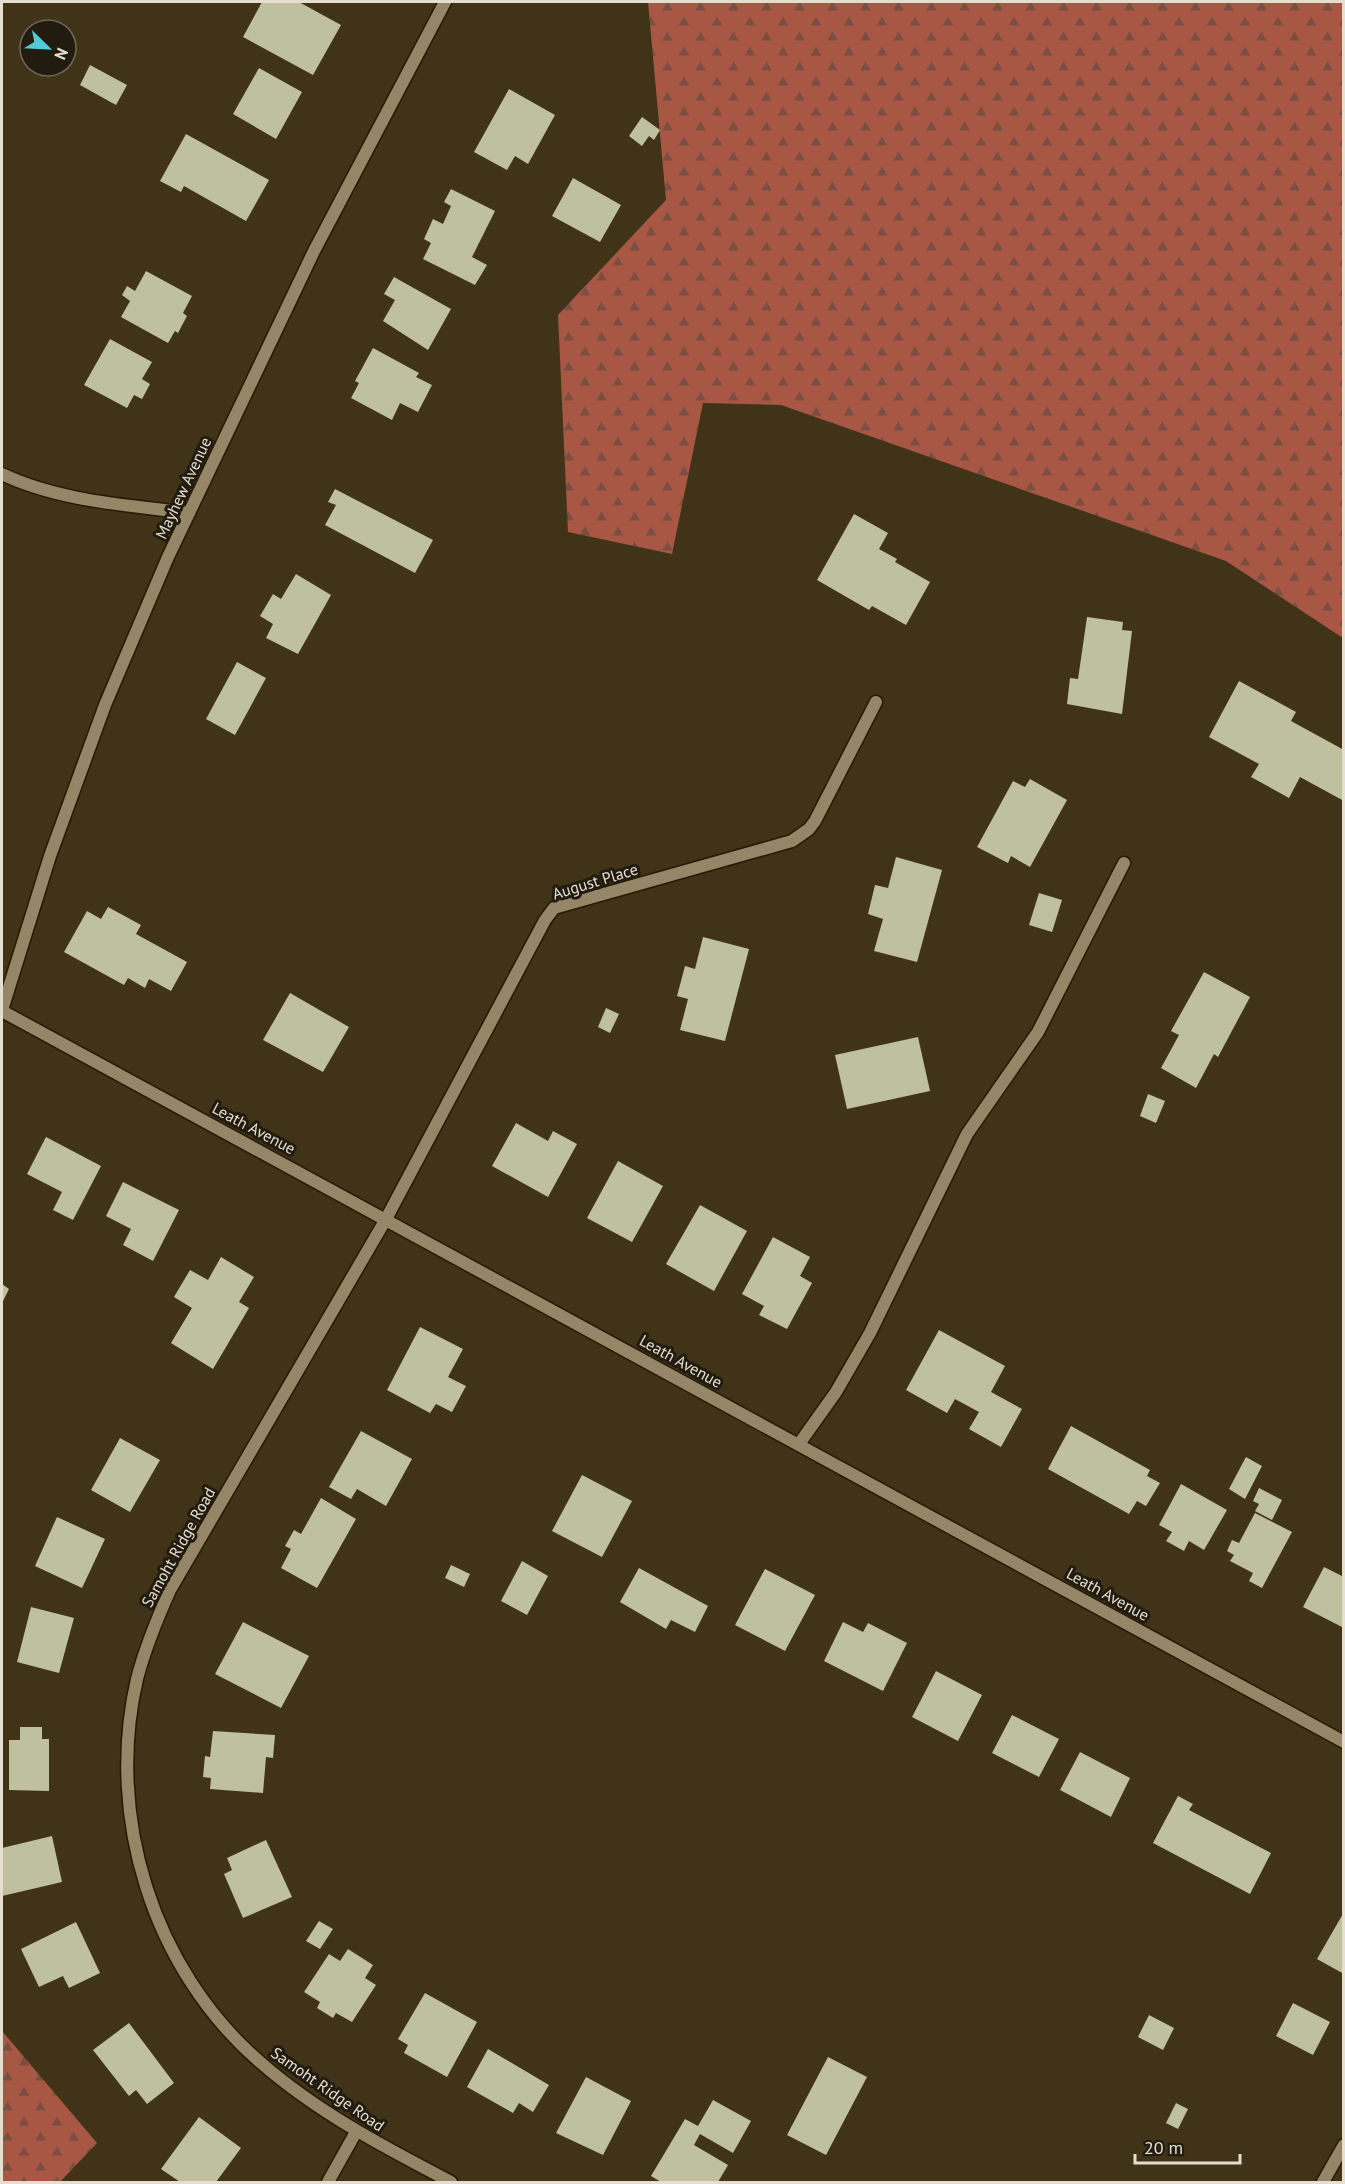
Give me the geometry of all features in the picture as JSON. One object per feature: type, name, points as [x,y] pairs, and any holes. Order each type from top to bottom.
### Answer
[{"type":"street","name":"Mayhew Avenue","points":[[2,1010],[50,856],[105,705],[189,513],[314,251],[445,2]]},
{"type":"street","points":[[2,474],[22,484],[107,502],[189,513]]},
{"type":"street","name":"August Place","points":[[386,1219],[545,920],[554,908],[792,841],[809,829],[815,821],[876,702]]},
{"type":"street","points":[[799,1444],[836,1392],[870,1333],[967,1134],[1038,1032],[1124,863]]},
{"type":"street","name":"Leath Avenue","points":[[2,1010],[1344,1742]]},
{"type":"street","name":"Samoht Ridge Road","points":[[386,1219],[170,1590],[151,1634],[137,1680],[128,1744],[129,1808],[141,1872],[163,1932],[186,1974],[214,2014],[258,2061],[356,2132],[451,2182]]},
{"type":"street","points":[[328,2182],[356,2132]]},
{"type":"street","points":[[1323,2182],[1344,2145]]},
{"type":"green space","points":[[648,2],[1343,2],[1343,638],[1226,561],[781,405],[703,403],[672,554],[568,532],[558,315],[666,200]]},
{"type":"green space","points":[[2,2031],[97,2143],[60,2182],[2,2182]]},
{"type":"building","points":[[262,2],[299,2],[341,25],[313,75],[243,37]]},
{"type":"building","points":[[90,65],[127,85],[116,105],[80,85]]},
{"type":"building","points":[[259,68],[302,92],[276,139],[233,114]]},
{"type":"building","points":[[509,89],[555,115],[528,164],[515,156],[507,170],[474,152]]},
{"type":"building","points":[[642,117],[660,130],[654,140],[649,136],[642,146],[629,136]]},
{"type":"building","points":[[186,134],[269,180],[246,221],[184,186],[181,192],[160,181]]},
{"type":"building","points":[[573,178],[621,205],[600,242],[552,216]]},
{"type":"building","points":[[451,189],[495,211],[472,257],[487,265],[475,285],[423,259],[431,243],[424,239],[433,219],[443,224],[451,206],[444,202]]},
{"type":"building","points":[[146,271],[192,296],[183,313],[187,316],[178,333],[175,331],[168,343],[121,317],[130,301],[122,295],[127,286],[135,291]]},
{"type":"building","points":[[394,277],[451,309],[428,350],[383,321],[395,300],[384,294]]},
{"type":"building","points":[[110,339],[152,362],[142,379],[150,384],[142,399],[134,395],[127,408],[84,385]]},
{"type":"building","points":[[373,348],[419,373],[416,377],[432,385],[418,412],[400,403],[392,420],[351,398],[359,383],[355,381]]},
{"type":"building","points":[[335,489],[433,540],[415,573],[325,525],[336,505],[328,502]]},
{"type":"building","points":[[854,514],[888,533],[879,549],[897,559],[895,562],[930,582],[906,625],[872,606],[869,610],[817,580]]},
{"type":"building","points":[[296,574],[331,595],[298,654],[266,638],[273,624],[260,616],[273,594],[281,599]]},
{"type":"building","points":[[1087,617],[1123,622],[1122,630],[1132,631],[1122,714],[1067,704],[1070,678],[1078,679]]},
{"type":"building","points":[[237,662],[266,678],[235,735],[206,719]]},
{"type":"building","points":[[1239,681],[1296,712],[1291,721],[1344,750],[1344,801],[1300,777],[1289,798],[1251,777],[1259,764],[1209,737]]},
{"type":"building","points":[[1030,779],[1067,800],[1030,867],[1011,856],[1008,863],[977,847],[1013,781],[1025,787]]},
{"type":"building","points":[[896,857],[942,870],[917,962],[874,951],[883,919],[868,914],[875,885],[888,888]]},
{"type":"building","points":[[1039,893],[1062,900],[1052,932],[1029,925]]},
{"type":"building","points":[[108,907],[141,925],[136,934],[187,962],[171,991],[149,979],[145,988],[128,978],[124,985],[64,952],[87,911],[101,919]]},
{"type":"building","points":[[703,937],[749,949],[725,1041],[680,1030],[688,999],[677,996],[685,966],[695,969]]},
{"type":"building","points":[[1204,972],[1250,997],[1218,1057],[1214,1054],[1196,1088],[1161,1068],[1179,1035],[1171,1031]]},
{"type":"building","points":[[290,993],[349,1027],[323,1072],[263,1040]]},
{"type":"building","points":[[606,1008],[619,1014],[610,1033],[598,1027]]},
{"type":"building","points":[[918,1037],[930,1091],[847,1109],[835,1055]]},
{"type":"building","points":[[1148,1094],[1165,1101],[1156,1123],[1140,1116]]},
{"type":"building","points":[[516,1123],[548,1141],[553,1131],[577,1144],[548,1197],[492,1166]]},
{"type":"building","points":[[46,1137],[101,1166],[73,1220],[53,1210],[62,1192],[27,1174]]},
{"type":"building","points":[[618,1161],[663,1186],[632,1242],[587,1218]]},
{"type":"building","points":[[123,1182],[179,1210],[153,1261],[123,1245],[131,1229],[106,1216]]},
{"type":"building","points":[[700,1205],[747,1231],[714,1291],[666,1264]]},
{"type":"building","points":[[773,1237],[810,1257],[800,1276],[812,1283],[787,1329],[759,1315],[764,1306],[742,1294]]},
{"type":"building","points":[[221,1257],[254,1277],[239,1302],[249,1308],[213,1369],[171,1343],[192,1308],[174,1297],[190,1270],[208,1280]]},
{"type":"building","points":[[2,1284],[9,1289],[2,1303]]},
{"type":"building","points":[[420,1327],[463,1349],[448,1377],[466,1386],[452,1412],[436,1404],[430,1413],[387,1390]]},
{"type":"building","points":[[939,1330],[1005,1366],[991,1392],[1022,1409],[1001,1447],[969,1429],[979,1412],[955,1399],[947,1413],[906,1390]]},
{"type":"building","points":[[1071,1426],[1150,1470],[1147,1476],[1160,1483],[1146,1506],[1137,1501],[1129,1514],[1048,1469]]},
{"type":"building","points":[[361,1431],[412,1459],[386,1506],[357,1489],[351,1499],[329,1487]]},
{"type":"building","points":[[120,1438],[160,1460],[130,1512],[91,1490]]},
{"type":"building","points":[[1246,1457],[1262,1466],[1245,1499],[1229,1489]]},
{"type":"building","points":[[582,1475],[632,1501],[602,1557],[552,1531]]},
{"type":"building","points":[[1181,1484],[1227,1510],[1204,1550],[1189,1541],[1184,1551],[1166,1541],[1172,1532],[1159,1525]]},
{"type":"building","points":[[1259,1488],[1282,1500],[1272,1520],[1255,1511],[1259,1504],[1253,1501]]},
{"type":"building","points":[[321,1498],[356,1519],[317,1588],[281,1568],[291,1549],[285,1546],[294,1530],[301,1534]]},
{"type":"building","points":[[1255,1513],[1292,1532],[1262,1588],[1249,1581],[1253,1573],[1230,1561],[1234,1555],[1227,1551],[1232,1540],[1239,1543]]},
{"type":"building","points":[[57,1517],[105,1539],[82,1588],[35,1566]]},
{"type":"building","points":[[522,1561],[548,1576],[527,1615],[501,1601]]},
{"type":"building","points":[[451,1565],[470,1574],[464,1587],[445,1578]]},
{"type":"building","points":[[1324,1567],[1344,1577],[1344,1628],[1303,1607]]},
{"type":"building","points":[[639,1568],[708,1606],[695,1632],[671,1620],[666,1629],[620,1602]]},
{"type":"building","points":[[765,1569],[815,1595],[785,1651],[735,1625]]},
{"type":"building","points":[[31,1607],[74,1618],[59,1673],[17,1662]]},
{"type":"building","points":[[243,1622],[309,1656],[281,1708],[215,1674]]},
{"type":"building","points":[[843,1622],[863,1632],[868,1623],[907,1643],[883,1691],[824,1661]]},
{"type":"building","points":[[936,1671],[982,1695],[958,1741],[912,1717]]},
{"type":"building","points":[[1012,1715],[1059,1739],[1039,1777],[992,1753]]},
{"type":"building","points":[[20,1727],[42,1727],[42,1739],[49,1739],[49,1791],[9,1790],[9,1740],[20,1740]]},
{"type":"building","points":[[213,1731],[275,1735],[273,1758],[266,1757],[263,1793],[210,1789],[211,1778],[203,1777],[205,1756],[210,1757]]},
{"type":"building","points":[[1080,1752],[1130,1778],[1111,1817],[1060,1790]]},
{"type":"building","points":[[1178,1796],[1193,1804],[1189,1810],[1271,1853],[1250,1894],[1153,1843]]},
{"type":"building","points":[[52,1836],[62,1882],[2,1896],[2,1848]]},
{"type":"building","points":[[266,1840],[292,1897],[243,1918],[224,1874],[232,1870],[227,1858]]},
{"type":"building","points":[[1344,1912],[1344,1974],[1317,1959]]},
{"type":"building","points":[[319,1921],[333,1929],[320,1949],[306,1941]]},
{"type":"building","points":[[76,1922],[100,1973],[69,1988],[63,1976],[39,1987],[21,1949]]},
{"type":"building","points":[[348,1949],[373,1965],[365,1978],[376,1985],[352,2022],[336,2013],[333,2018],[317,2008],[320,2002],[304,1992],[329,1954],[340,1961]]},
{"type":"building","points":[[425,1993],[477,2022],[447,2077],[404,2053],[408,2045],[398,2039]]},
{"type":"building","points":[[1293,2003],[1330,2022],[1313,2055],[1276,2036]]},
{"type":"building","points":[[1149,2015],[1174,2028],[1163,2050],[1138,2037]]},
{"type":"building","points":[[129,2023],[174,2083],[147,2104],[136,2090],[129,2096],[93,2050]]},
{"type":"building","points":[[488,2049],[549,2085],[533,2112],[519,2103],[513,2113],[467,2087]]},
{"type":"building","points":[[828,2057],[867,2077],[826,2155],[787,2135]]},
{"type":"building","points":[[586,2077],[631,2101],[603,2155],[556,2133]]},
{"type":"building","points":[[713,2100],[751,2121],[733,2153],[700,2134],[694,2145],[728,2165],[718,2182],[661,2182],[651,2176],[685,2119],[698,2126]]},
{"type":"building","points":[[1176,2103],[1188,2109],[1178,2129],[1166,2123]]},
{"type":"building","points":[[199,2117],[241,2148],[216,2182],[180,2182],[161,2169]]}]
